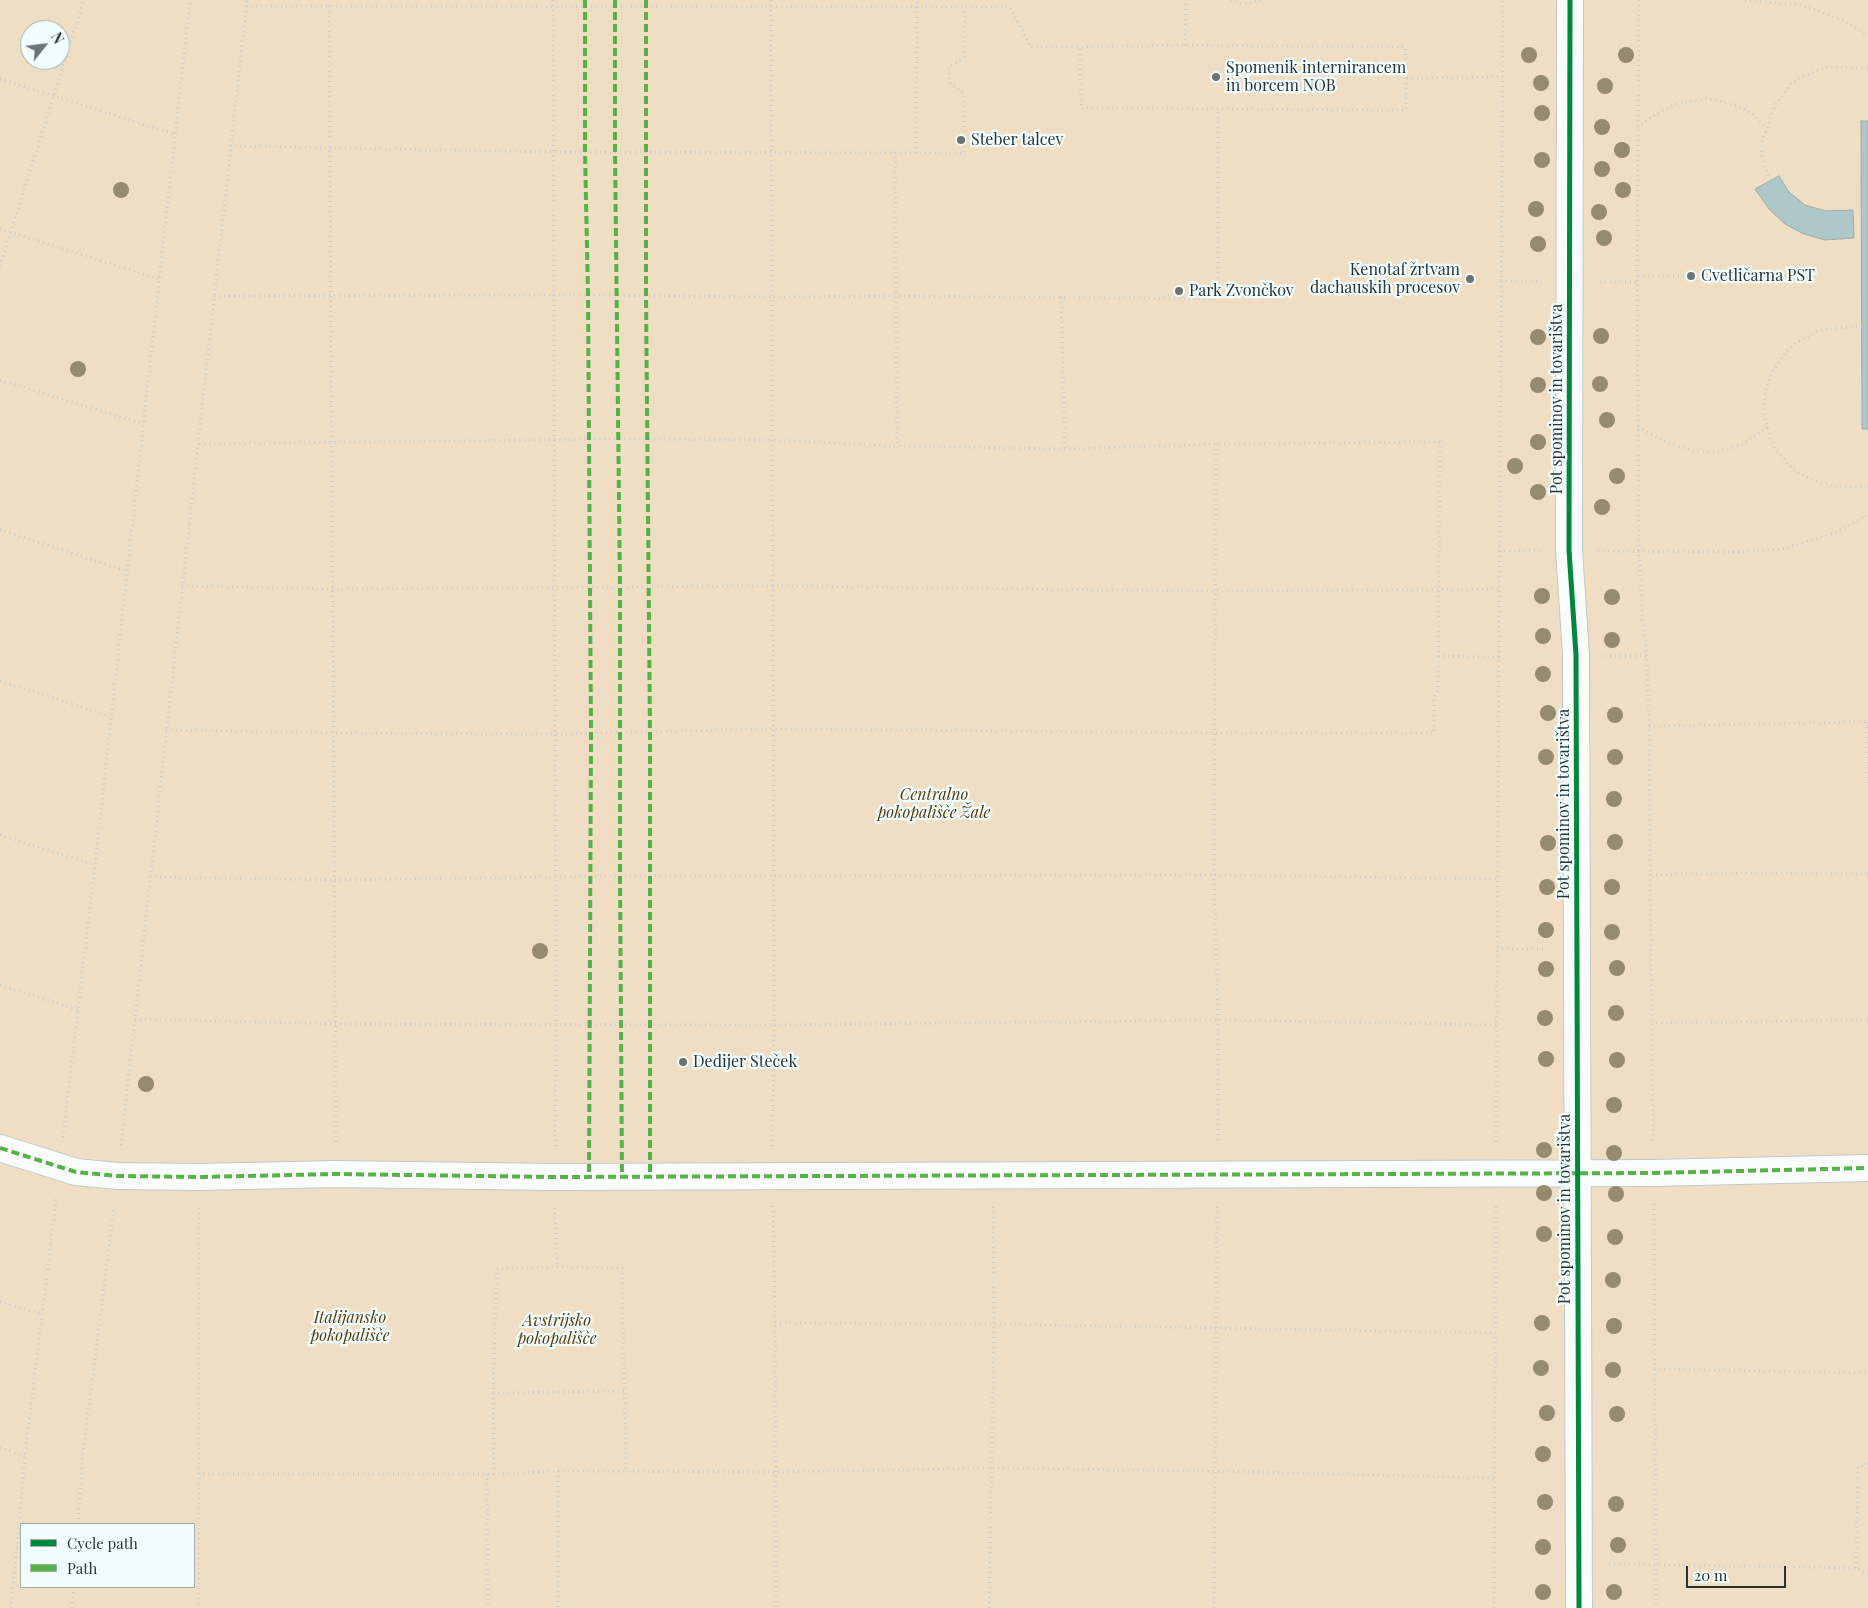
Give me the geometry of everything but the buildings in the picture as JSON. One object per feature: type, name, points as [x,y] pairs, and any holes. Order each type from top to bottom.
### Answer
[{"type":"street","name":"Pot spominov in tovarištva","points":[[1570,0],[1569,550],[1576,655],[1578,1608]]},
{"type":"street","points":[[0,1148],[76,1172],[118,1176],[199,1177],[336,1174],[554,1177],[1653,1173],[1868,1168]]},
{"type":"path","points":[[0,266],[84,0]]},
{"type":"path","points":[[11,1608],[25,1456],[95,865],[190,0]]},
{"type":"path","points":[[78,1523],[82,1462],[118,1176],[246,0]]},
{"type":"path","points":[[553,0],[556,877],[554,1177],[557,1267]]},
{"type":"path","points":[[771,0],[774,875],[772,1175],[776,1324],[776,1608]]},
{"type":"path","points":[[916,153],[917,0]]},
{"type":"path","points":[[1186,0],[1186,45]]},
{"type":"path","points":[[1231,0],[1242,4],[1264,0]]},
{"type":"path","points":[[1494,1608],[1503,0]]},
{"type":"path","points":[[1640,0],[1638,128],[1639,552],[1642,614],[1647,656],[1649,726],[1656,1608]]},
{"type":"path","points":[[1746,0],[1802,5],[1842,20],[1868,35]]},
{"type":"path","points":[[246,6],[1010,7],[1030,47],[1186,45],[1405,47],[1406,110],[1081,108],[1080,47]]},
{"type":"path","points":[[329,6],[336,1174]]},
{"type":"path","points":[[230,146],[553,152],[964,153],[964,94],[949,82],[949,67],[964,57],[965,7]]},
{"type":"path","points":[[1771,180],[1764,166],[1761,148],[1766,127],[1775,105],[1792,84],[1801,77],[1826,67],[1868,68]]},
{"type":"path","points":[[1406,78],[1502,77]]},
{"type":"path","points":[[0,79],[174,134]]},
{"type":"path","points":[[1638,128],[1651,118],[1676,104],[1706,99],[1742,108],[1752,114],[1766,127]]},
{"type":"path","points":[[214,296],[896,296],[1218,299],[1218,109]]},
{"type":"path","points":[[895,152],[898,446]]},
{"type":"path","points":[[0,229],[160,279]]},
{"type":"path","points":[[1638,276],[1688,276]]},
{"type":"path","points":[[1061,297],[1065,449]]},
{"type":"path","points":[[1862,326],[1816,332],[1801,340],[1787,351],[1773,370],[1765,392],[1764,416],[1776,449],[1791,467],[1800,474],[1833,486],[1868,487]]},
{"type":"path","points":[[0,380],[143,424]]},
{"type":"path","points":[[1638,426],[1666,442],[1693,451],[1716,452],[1741,445],[1767,427]]},
{"type":"path","points":[[166,730],[555,734],[773,729],[1434,733],[1434,698],[1438,690],[1440,442],[1216,444],[1065,449],[898,446],[772,440],[554,439],[198,444]]},
{"type":"path","points":[[1214,1608],[1218,1020],[1214,874],[1216,444]]},
{"type":"path","points":[[1499,551],[1739,552],[1782,548],[1834,533],[1868,514]]},
{"type":"path","points":[[0,530],[126,571]]},
{"type":"path","points":[[182,586],[332,589],[773,586],[1216,592],[1499,589]]},
{"type":"path","points":[[1576,655],[1647,656]]},
{"type":"path","points":[[1438,656],[1499,657]]},
{"type":"path","points":[[0,681],[110,716]]},
{"type":"path","points":[[1649,726],[1867,722],[1868,785]]},
{"type":"path","points":[[0,834],[95,865]]},
{"type":"path","points":[[1651,875],[1742,873],[1868,874]]},
{"type":"path","points":[[150,877],[334,880],[774,875],[1214,874],[1498,879]]},
{"type":"path","points":[[1497,949],[1577,950]]},
{"type":"path","points":[[0,985],[78,1010]]},
{"type":"path","points":[[135,1019],[335,1024],[556,1025],[774,1025],[1218,1020],[1497,1025]]},
{"type":"path","points":[[1651,1023],[1868,1020]]},
{"type":"path","points":[[989,1608],[994,1324],[993,1174]]},
{"type":"path","points":[[199,1177],[199,1608]]},
{"type":"path","points":[[494,1474],[493,1393],[497,1269],[557,1267],[622,1268],[626,1472]]},
{"type":"path","points":[[0,1302],[42,1314]]},
{"type":"path","points":[[776,1324],[1215,1327],[1495,1334]]},
{"type":"path","points":[[1654,1369],[1868,1373]]},
{"type":"path","points":[[493,1393],[624,1391]]},
{"type":"path","points":[[0,1448],[25,1456]]},
{"type":"path","points":[[1856,1568],[1858,1466],[1868,1463]]},
{"type":"path","points":[[198,1474],[494,1474],[558,1471],[776,1472],[992,1468],[1495,1478]]},
{"type":"path","points":[[558,1471],[558,1608]]},
{"type":"path","points":[[487,1474],[488,1608]]},
{"type":"path","points":[[1578,1562],[1656,1566],[1856,1568],[1868,1576]]},
{"type":"path","points":[[72,1608],[74,1588]]},
{"type":"green space","name":"Centralno pokopališče Žale","points":[[0,0],[1868,0],[1868,1608],[0,1608]]},
{"type":"marked path","points":[[585,0],[591,733],[589,1177]]},
{"type":"marked path","points":[[615,0],[620,587],[622,1177]]},
{"type":"marked path","points":[[646,0],[646,296],[650,732],[650,1176]]},
{"type":"marked path","points":[[0,1148],[76,1172],[118,1176],[199,1177],[336,1174],[554,1177],[1653,1173],[1868,1168]]},
{"type":"cycle path","points":[[1570,0],[1569,550],[1576,655],[1579,1608]]},
{"type":"place","name":"Spomenik internirancem in borcem NOB","points":[[1216,77]]},
{"type":"place","name":"Steber talcev","points":[[961,140]]},
{"type":"place","name":"Cvetličarna PST","points":[[1691,276]]},
{"type":"place","name":"Kenotaf žrtvam dachauskih procesov","points":[[1470,279]]},
{"type":"place","name":"Park Zvončkov","points":[[1179,291]]},
{"type":"place","name":"Dedijer Steček","points":[[683,1062]]},
{"type":"park label","name":"Italijansko pokopališče","points":[[350,1327]]},
{"type":"park label","name":"Avstrijsko pokopališče","points":[[557,1330]]}]
